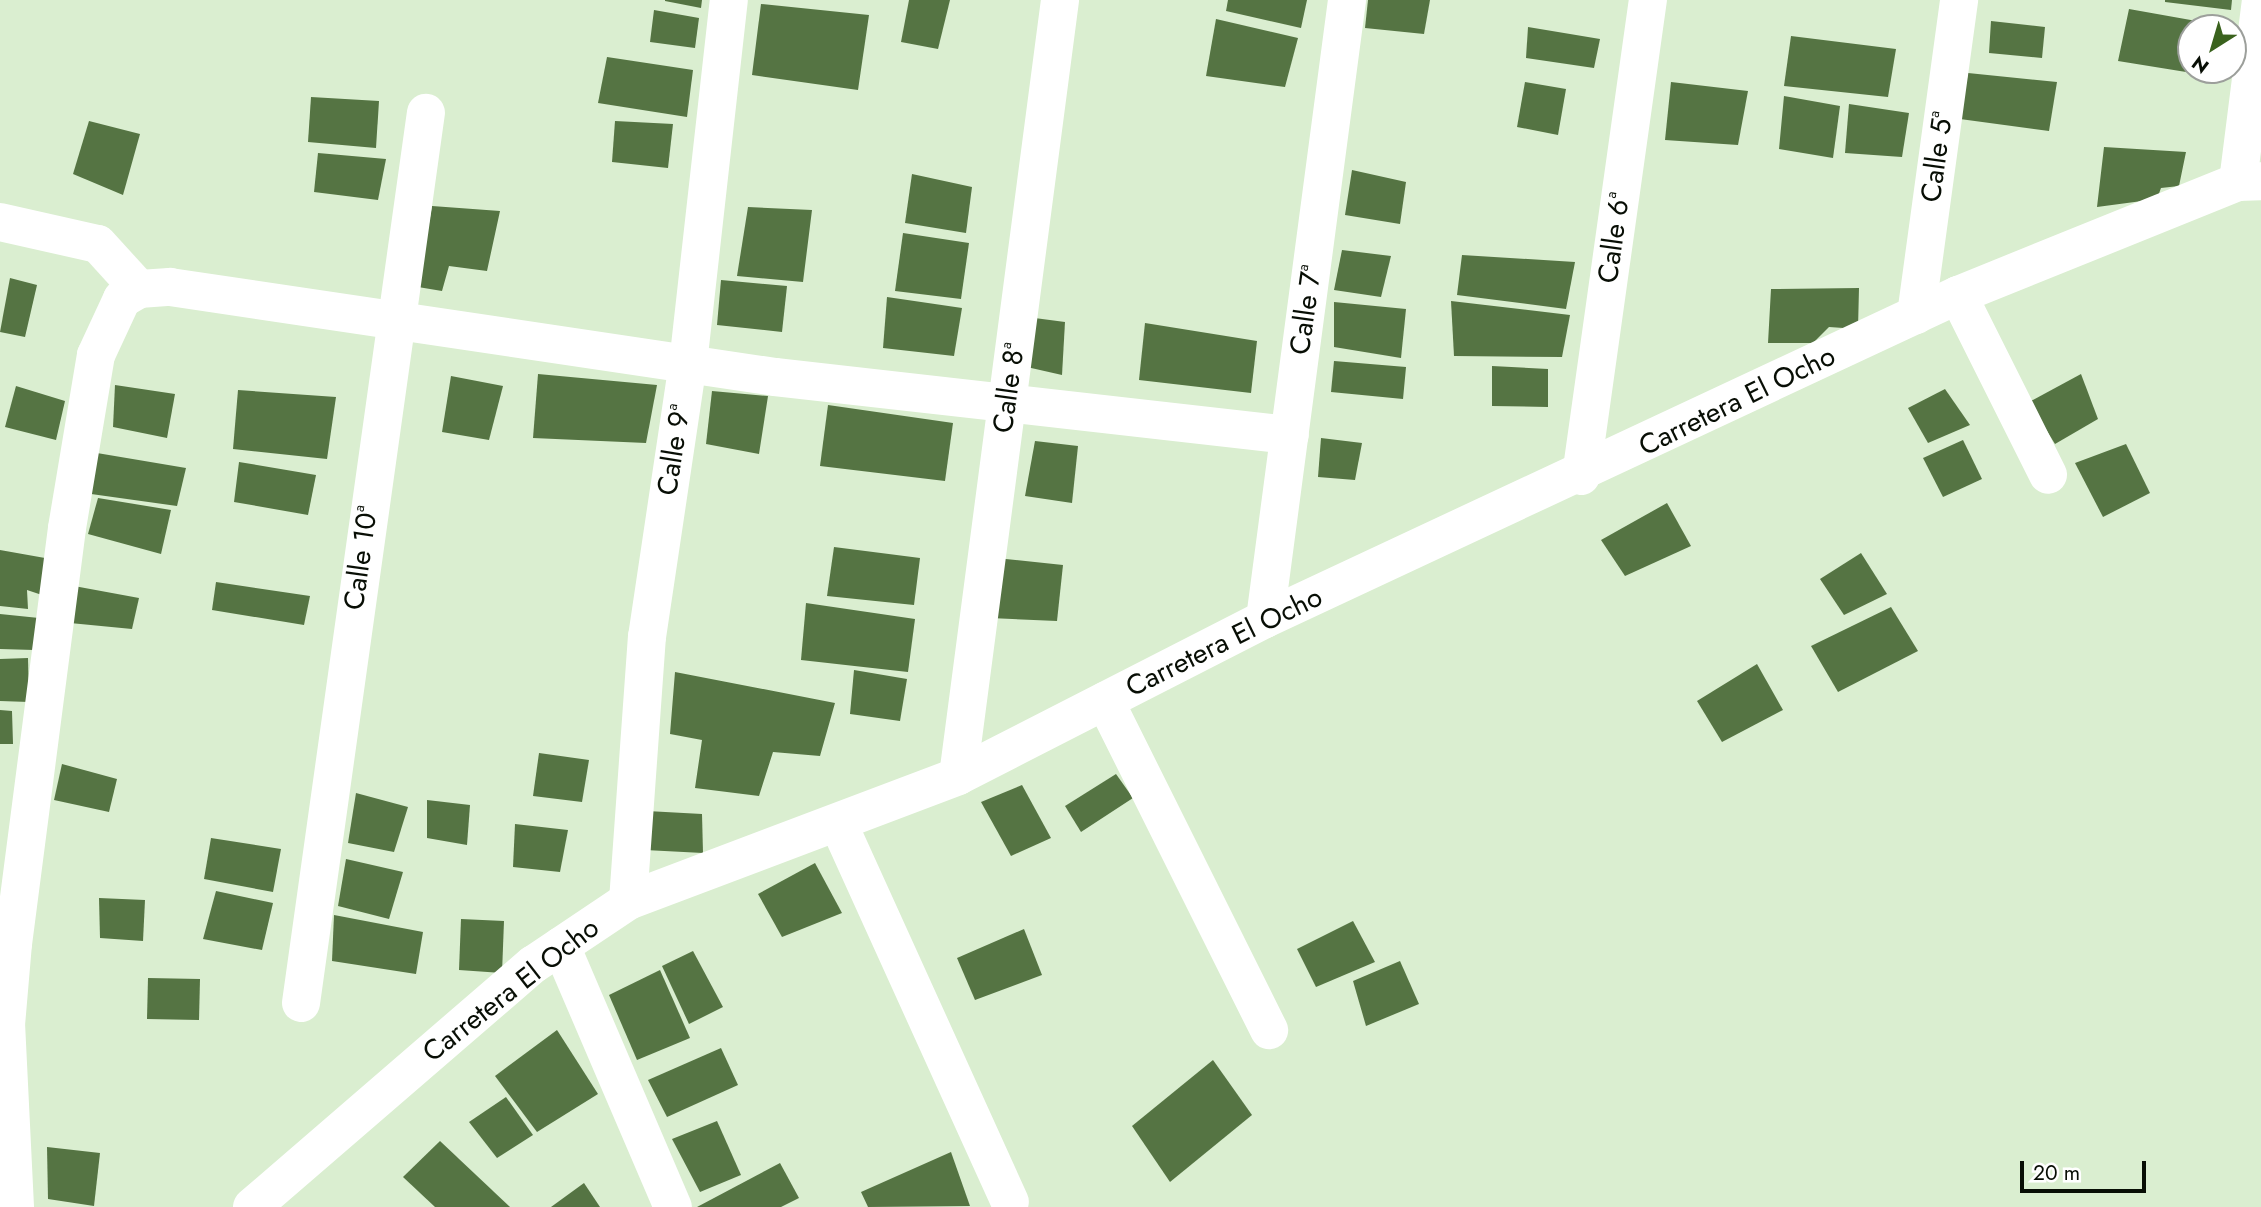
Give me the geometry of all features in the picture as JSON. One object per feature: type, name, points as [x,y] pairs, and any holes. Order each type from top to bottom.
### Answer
[{"type":"street","name":"Calle 9ª","points":[[628,901],[647,637],[688,364],[729,0]]},
{"type":"street","name":"Calle 8ª","points":[[958,776],[1060,0]]},
{"type":"street","name":"Calle 7ª","points":[[1265,619],[1348,0]]},
{"type":"street","name":"Calle 6ª","points":[[1581,476],[1648,0]]},
{"type":"street","name":"Calle 5ª","points":[[1916,315],[1959,0]]},
{"type":"street","points":[[2250,182],[2261,0]]},
{"type":"street","name":"Calle 10ª","points":[[300,1003],[426,113]]},
{"type":"street","name":"Carretera El Ocho","points":[[252,1207],[327,1137],[561,946],[628,901],[958,776],[1265,619],[1581,476],[1958,295],[2250,182]]},
{"type":"street","points":[[0,222],[98,244],[139,289]]},
{"type":"street","points":[[15,1207],[6,1025],[7,931],[67,528],[96,355],[108,320],[139,289],[170,287],[688,364],[1007,405],[1290,435]]},
{"type":"street","points":[[1958,295],[2048,475]]},
{"type":"street","points":[[1105,701],[1269,1030]]},
{"type":"street","points":[[838,823],[1010,1202]]},
{"type":"street","points":[[561,946],[673,1207]]},
{"type":"building","points":[[665,0],[702,0],[701,8]]},
{"type":"building","points":[[909,0],[950,0],[938,49],[901,42]]},
{"type":"building","points":[[1228,0],[1307,0],[1301,28],[1226,11]]},
{"type":"building","points":[[1368,0],[1430,0],[1424,34],[1365,28]]},
{"type":"building","points":[[2165,0],[2232,0],[2231,10]]},
{"type":"building","points":[[761,4],[869,15],[858,90],[752,75]]},
{"type":"building","points":[[2129,9],[2177,18],[2177,71],[2118,61]]},
{"type":"building","points":[[654,10],[699,18],[695,48],[650,42]]},
{"type":"building","points":[[1216,19],[1298,38],[1285,87],[1206,76]]},
{"type":"building","points":[[1991,21],[2045,27],[2042,58],[1989,53]]},
{"type":"building","points":[[1528,27],[1600,39],[1594,68],[1526,58]]},
{"type":"building","points":[[1791,36],[1896,49],[1888,97],[1784,86]]},
{"type":"building","points":[[607,57],[693,70],[687,117],[598,103]]},
{"type":"building","points":[[1968,73],[2057,82],[2049,131],[1960,119]]},
{"type":"building","points":[[1525,82],[1566,89],[1558,135],[1517,127]]},
{"type":"building","points":[[1671,82],[1748,91],[1738,145],[1665,140]]},
{"type":"building","points":[[1784,96],[1840,106],[1833,158],[1779,149]]},
{"type":"building","points":[[311,97],[379,101],[376,148],[308,142]]},
{"type":"building","points":[[1849,104],[1909,113],[1902,157],[1845,153]]},
{"type":"building","points":[[89,121],[140,134],[123,195],[73,174]]},
{"type":"building","points":[[615,121],[673,124],[668,168],[612,162]]},
{"type":"building","points":[[2104,147],[2186,152],[2179,186],[2161,188],[2157,199],[2097,207]]},
{"type":"building","points":[[318,153],[386,159],[378,200],[314,192]]},
{"type":"building","points":[[1352,170],[1406,182],[1400,224],[1345,215]]},
{"type":"building","points":[[912,174],[972,187],[966,233],[905,223]]},
{"type":"building","points":[[432,206],[500,211],[487,271],[449,266],[442,291],[418,287]]},
{"type":"building","points":[[748,207],[812,210],[803,282],[737,276]]},
{"type":"building","points":[[903,233],[969,243],[961,299],[895,291]]},
{"type":"building","points":[[1342,250],[1391,256],[1381,297],[1334,290]]},
{"type":"building","points":[[1462,255],[1575,262],[1566,309],[1457,295]]},
{"type":"building","points":[[10,278],[37,285],[25,337],[0,332]]},
{"type":"building","points":[[721,280],[787,286],[782,332],[717,325]]},
{"type":"building","points":[[1859,288],[1858,329],[1829,327],[1813,343],[1768,343],[1771,289]]},
{"type":"building","points":[[887,297],[962,308],[954,356],[883,348]]},
{"type":"building","points":[[1451,301],[1570,315],[1562,357],[1454,356]]},
{"type":"building","points":[[1334,302],[1406,309],[1401,358],[1334,347]]},
{"type":"building","points":[[1027,317],[1065,322],[1062,375],[1018,365]]},
{"type":"building","points":[[1145,323],[1257,341],[1251,393],[1139,380]]},
{"type":"building","points":[[1334,361],[1406,367],[1403,399],[1331,392]]},
{"type":"building","points":[[1492,366],[1548,369],[1548,407],[1492,406]]},
{"type":"building","points":[[538,374],[657,385],[646,443],[533,438]]},
{"type":"building","points":[[2081,374],[2098,419],[2055,444],[2029,402]]},
{"type":"building","points":[[451,376],[503,386],[489,440],[442,432]]},
{"type":"building","points":[[115,385],[175,394],[167,438],[113,427]]},
{"type":"building","points":[[16,386],[65,401],[56,440],[5,427]]},
{"type":"building","points":[[1945,389],[1970,425],[1928,443],[1908,408]]},
{"type":"building","points":[[238,390],[336,397],[327,459],[233,449]]},
{"type":"building","points":[[712,391],[768,396],[759,454],[706,444]]},
{"type":"building","points":[[828,405],[953,423],[945,481],[820,466]]},
{"type":"building","points":[[1321,438],[1362,443],[1355,480],[1318,477]]},
{"type":"building","points":[[1963,440],[1982,479],[1943,497],[1923,458]]},
{"type":"building","points":[[1035,441],[1078,446],[1072,503],[1025,496]]},
{"type":"building","points":[[2126,444],[2150,493],[2103,517],[2075,463]]},
{"type":"building","points":[[91,452],[186,468],[177,506],[84,493]]},
{"type":"building","points":[[239,462],[316,475],[308,515],[234,502]]},
{"type":"building","points":[[98,498],[171,510],[161,554],[88,534]]},
{"type":"building","points":[[1667,503],[1691,546],[1625,576],[1601,540]]},
{"type":"building","points":[[834,547],[920,558],[914,605],[827,596]]},
{"type":"building","points":[[0,550],[45,558],[42,595],[27,590],[28,609],[0,606]]},
{"type":"building","points":[[1861,553],[1887,594],[1844,615],[1820,579]]},
{"type":"building","points":[[996,558],[1063,565],[1057,621],[990,618]]},
{"type":"building","points":[[216,582],[310,596],[304,625],[212,610]]},
{"type":"building","points":[[74,586],[139,598],[132,629],[70,623]]},
{"type":"building","points":[[806,603],[915,619],[908,672],[801,660]]},
{"type":"building","points":[[1891,607],[1918,651],[1838,692],[1811,646]]},
{"type":"building","points":[[0,614],[39,618],[34,650],[0,649]]},
{"type":"building","points":[[28,658],[29,702],[0,701],[0,659]]},
{"type":"building","points":[[1757,664],[1783,710],[1722,742],[1697,701]]},
{"type":"building","points":[[854,670],[907,679],[900,721],[850,714]]},
{"type":"building","points":[[675,672],[835,703],[820,756],[773,752],[759,796],[695,788],[702,740],[670,734]]},
{"type":"building","points":[[0,710],[12,711],[13,744],[0,744]]},
{"type":"building","points":[[539,753],[589,760],[582,802],[533,796]]},
{"type":"building","points":[[62,764],[117,779],[109,812],[54,800]]},
{"type":"building","points":[[1116,774],[1133,798],[1081,832],[1065,806]]},
{"type":"building","points":[[1022,785],[1051,838],[1011,856],[981,802]]},
{"type":"building","points":[[356,793],[408,807],[394,852],[348,843]]},
{"type":"building","points":[[427,800],[470,805],[467,845],[427,838]]},
{"type":"building","points":[[647,811],[702,814],[703,853],[645,850]]},
{"type":"building","points":[[515,824],[568,830],[560,872],[513,867]]},
{"type":"building","points":[[211,838],[281,849],[273,892],[204,879]]},
{"type":"building","points":[[346,859],[403,872],[389,919],[338,906]]},
{"type":"building","points":[[815,863],[842,913],[782,937],[758,894]]},
{"type":"building","points":[[216,891],[273,903],[262,950],[203,939]]},
{"type":"building","points":[[99,898],[145,900],[143,941],[100,938]]},
{"type":"building","points":[[334,915],[423,932],[416,974],[332,961]]},
{"type":"building","points":[[461,919],[504,921],[502,973],[459,970]]},
{"type":"building","points":[[1353,921],[1375,962],[1316,987],[1297,949]]},
{"type":"building","points":[[1024,929],[1042,975],[975,1000],[957,958]]},
{"type":"building","points":[[693,951],[723,1007],[689,1024],[662,966]]},
{"type":"building","points":[[1400,961],[1419,1004],[1366,1026],[1353,981]]},
{"type":"building","points":[[660,970],[690,1038],[637,1060],[609,995]]},
{"type":"building","points":[[148,978],[200,979],[199,1020],[147,1019]]},
{"type":"building","points":[[557,1030],[598,1094],[537,1132],[495,1076]]},
{"type":"building","points":[[721,1048],[738,1085],[667,1117],[648,1080]]},
{"type":"building","points":[[1213,1060],[1252,1115],[1170,1182],[1132,1126]]},
{"type":"building","points":[[506,1097],[533,1135],[497,1158],[469,1122]]},
{"type":"building","points":[[717,1121],[741,1175],[700,1192],[672,1139]]},
{"type":"building","points":[[440,1141],[510,1207],[435,1207],[403,1177]]},
{"type":"building","points":[[47,1147],[100,1153],[94,1206],[48,1199]]},
{"type":"building","points":[[951,1152],[970,1206],[868,1207],[861,1192]]},
{"type":"building","points":[[780,1163],[799,1198],[781,1207],[697,1207]]},
{"type":"building","points":[[584,1183],[600,1207],[551,1207]]}]
